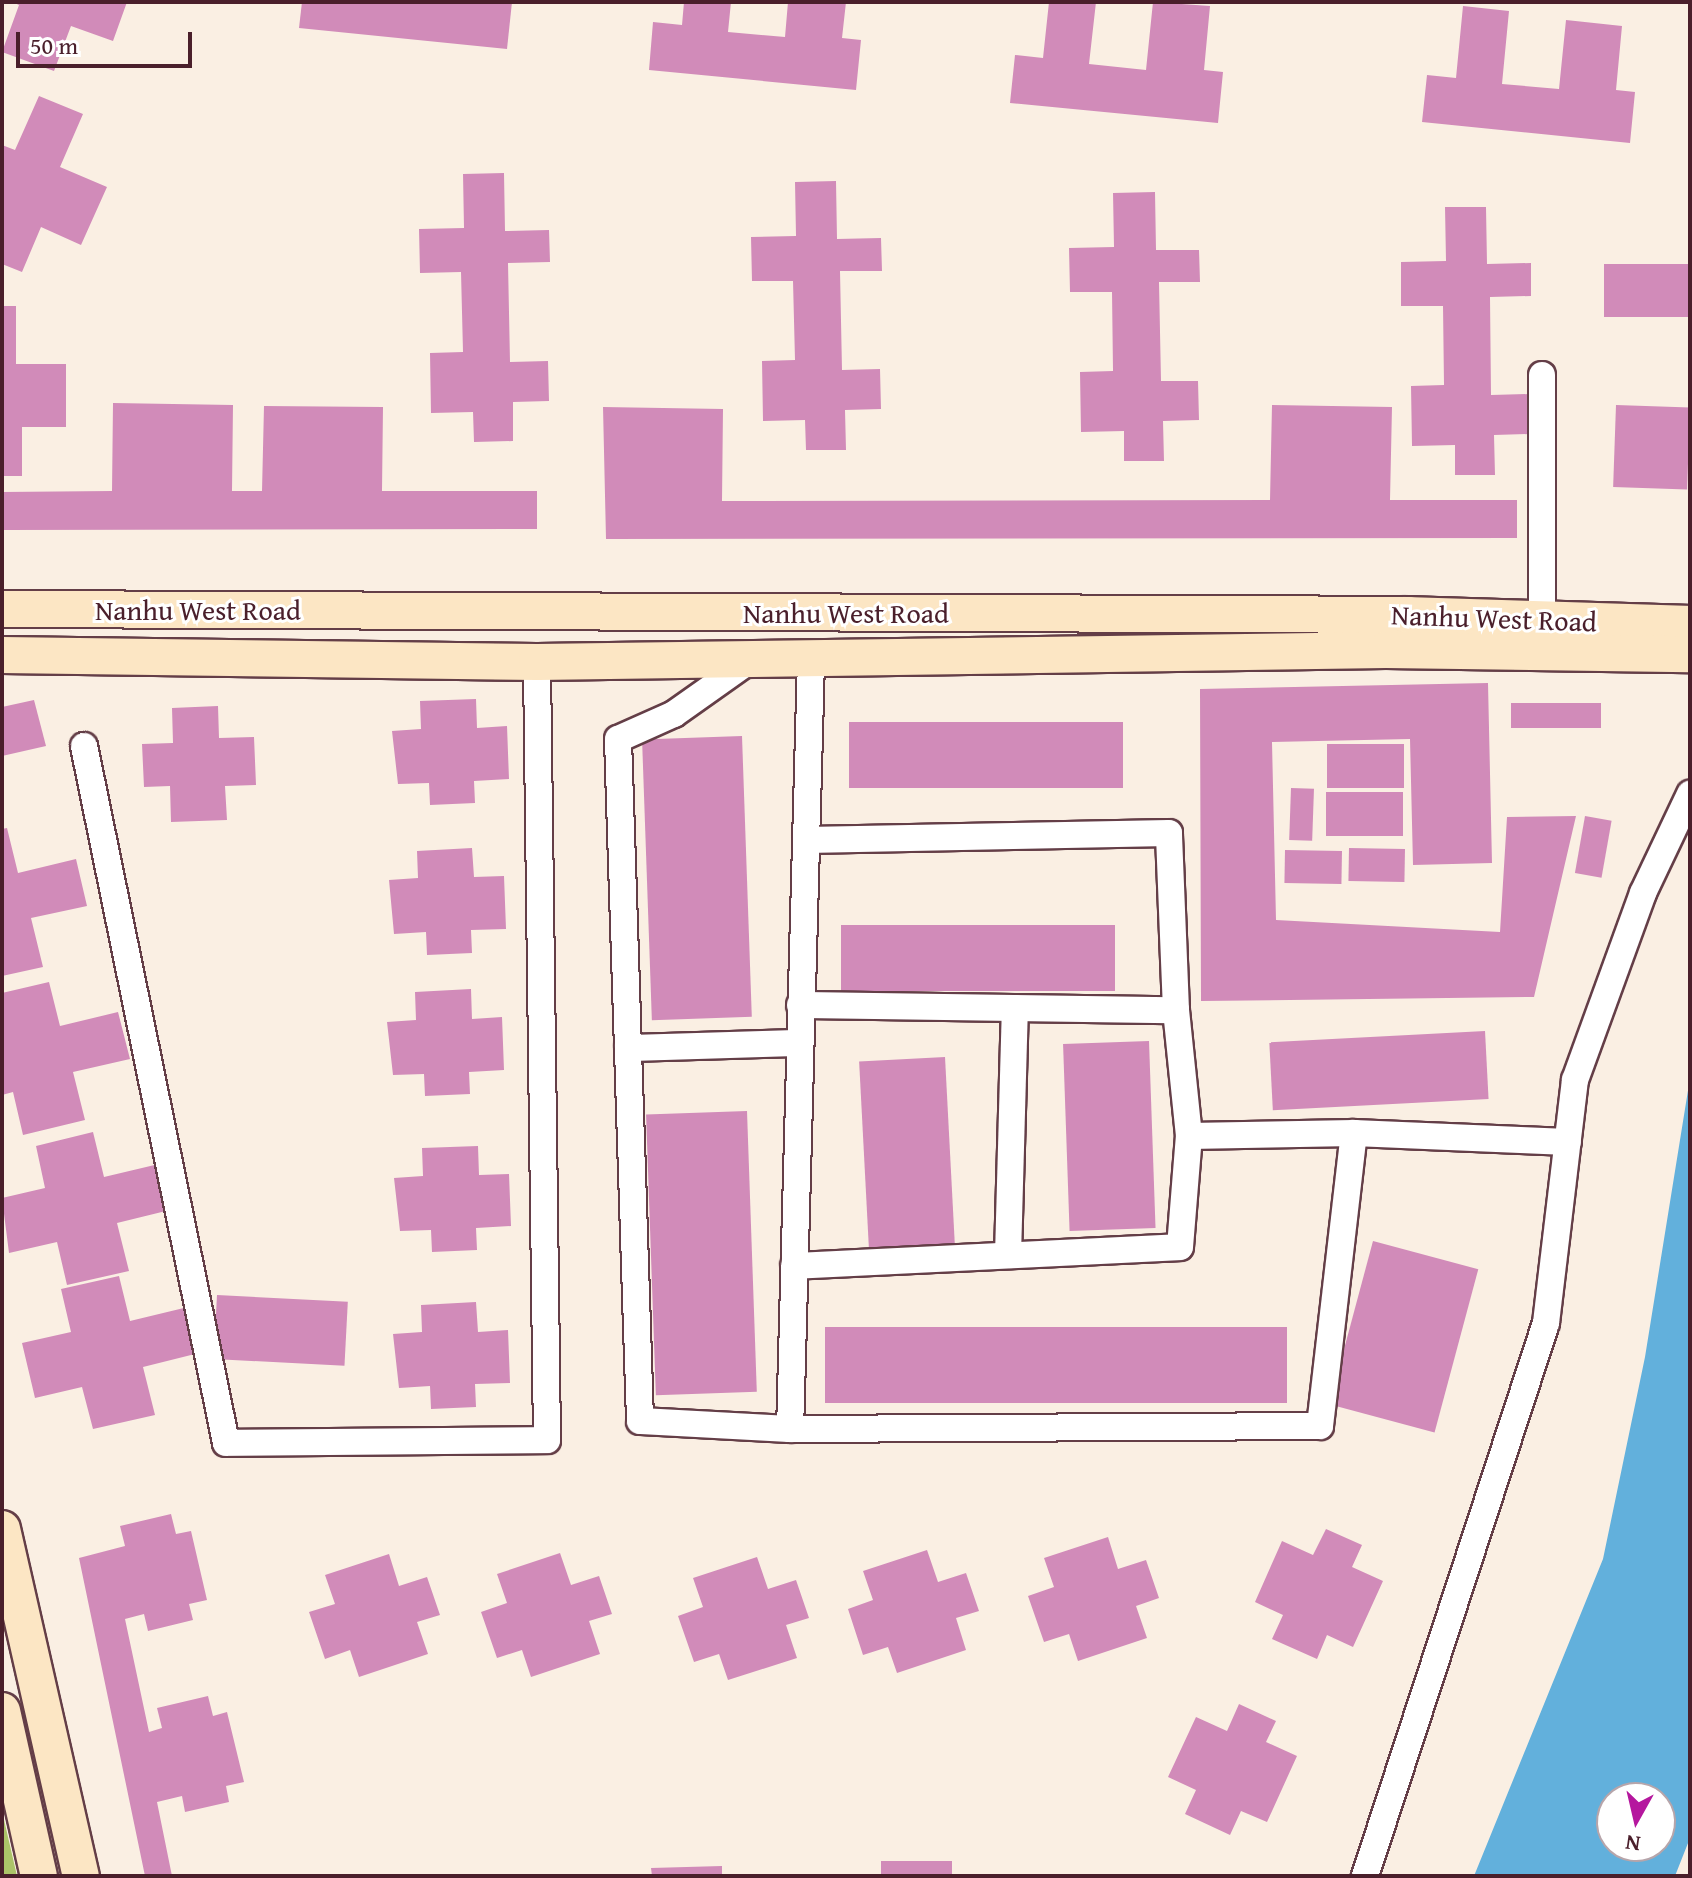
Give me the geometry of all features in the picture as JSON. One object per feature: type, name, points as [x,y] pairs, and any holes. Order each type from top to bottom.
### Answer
[{"type":"main road","name":"Nanhu West Road","points":[[2,609],[1542,619],[1690,624]]},
{"type":"main road","name":"Nanhu West Road","points":[[2,655],[537,662],[1386,650],[1690,654]]},
{"type":"main road","points":[[2,1529],[81,1876]]},
{"type":"main road","points":[[2,1711],[39,1876]]},
{"type":"street","points":[[1542,375],[1542,619]]},
{"type":"street","points":[[790,1429],[811,660]]},
{"type":"street","points":[[749,661],[674,714],[618,739],[640,1421],[790,1429],[1320,1426],[1354,1133]]},
{"type":"street","points":[[84,746],[226,1443],[547,1440],[537,662]]},
{"type":"street","points":[[1365,1876],[1546,1323],[1575,1080],[1643,893],[1690,794]]},
{"type":"street","points":[[794,1266],[1180,1247],[1189,1136],[1176,1010],[1169,833],[806,840]]},
{"type":"street","points":[[800,1005],[1176,1010]]},
{"type":"street","points":[[1008,1255],[1015,1008]]},
{"type":"street","points":[[628,1048],[799,1043]]},
{"type":"street","points":[[1189,1136],[1354,1133],[1568,1142]]},
{"type":"green space","points":[[2,1811],[17,1876],[2,1876]]},
{"type":"water","points":[[1690,1078],[1690,1838],[1675,1876],[1474,1876],[1603,1559],[1645,1357]]},
{"type":"building","points":[[12,2],[127,2],[113,41],[71,26],[54,71],[2,52],[19,5]]},
{"type":"building","points":[[302,2],[512,2],[507,49],[299,28]]},
{"type":"building","points":[[684,2],[731,2],[728,32],[785,37],[788,2],[846,2],[842,38],[861,40],[856,90],[649,70],[653,22],[682,25]]},
{"type":"building","points":[[1049,2],[1096,2],[1089,64],[1146,70],[1153,2],[1210,6],[1204,70],[1223,72],[1218,123],[1010,103],[1015,55],[1043,58]]},
{"type":"building","points":[[1463,6],[1509,11],[1502,84],[1559,89],[1566,20],[1622,26],[1616,90],[1635,92],[1630,143],[1422,122],[1427,75],[1456,78]]},
{"type":"building","points":[[39,96],[83,114],[60,167],[107,187],[81,245],[41,227],[22,272],[2,264],[2,145],[15,150]]},
{"type":"building","points":[[504,173],[505,231],[549,230],[550,262],[508,263],[510,362],[548,361],[549,401],[513,402],[513,441],[474,442],[473,412],[431,413],[430,353],[463,352],[461,272],[420,273],[419,229],[464,228],[463,174]]},
{"type":"building","points":[[836,181],[837,239],[881,238],[882,271],[840,271],[842,370],[880,369],[881,409],[845,410],[846,450],[806,450],[805,420],[763,421],[762,361],[795,360],[793,281],[752,281],[751,237],[796,236],[795,182]]},
{"type":"building","points":[[1155,192],[1156,250],[1199,250],[1200,282],[1159,282],[1161,381],[1198,381],[1199,420],[1163,421],[1164,461],[1124,461],[1124,431],[1081,432],[1080,372],[1113,371],[1112,292],[1070,292],[1069,248],[1114,247],[1113,193]]},
{"type":"building","points":[[1445,207],[1486,207],[1487,264],[1531,263],[1531,296],[1490,297],[1491,395],[1529,394],[1530,434],[1494,435],[1495,475],[1455,475],[1455,445],[1412,446],[1411,386],[1444,385],[1443,306],[1401,306],[1401,262],[1446,261]]},
{"type":"building","points":[[1604,264],[1690,264],[1690,317],[1604,317]]},
{"type":"building","points":[[2,306],[16,306],[16,364],[66,364],[66,427],[22,427],[22,476],[2,476]]},
{"type":"building","points":[[113,403],[233,405],[232,491],[262,491],[264,406],[383,407],[382,491],[537,491],[537,529],[2,530],[2,492],[112,491]]},
{"type":"building","points":[[1272,405],[1392,407],[1390,500],[1517,500],[1517,538],[606,539],[603,407],[723,409],[722,501],[1270,500]]},
{"type":"building","points":[[1616,405],[1690,408],[1687,490],[1613,487]]},
{"type":"building","points":[[1488,683],[1492,863],[1413,865],[1410,739],[1272,742],[1276,920],[1500,932],[1507,817],[1576,816],[1534,997],[1201,1001],[1200,689]]},
{"type":"building","points":[[476,699],[477,728],[507,726],[509,779],[474,781],[475,803],[430,805],[429,783],[398,784],[392,731],[421,729],[420,701]]},
{"type":"building","points":[[34,700],[46,746],[2,756],[2,707]]},
{"type":"building","points":[[1511,703],[1601,703],[1601,728],[1511,728]]},
{"type":"building","points":[[218,706],[219,738],[254,737],[256,785],[225,786],[227,820],[171,822],[170,786],[144,787],[142,744],[173,743],[172,708]]},
{"type":"building","points":[[849,722],[1123,722],[1123,788],[849,788]]},
{"type":"building","points":[[742,736],[752,1017],[652,1020],[642,739]]},
{"type":"building","points":[[1327,744],[1404,744],[1404,788],[1327,788]]},
{"type":"building","points":[[1291,788],[1314,789],[1312,841],[1289,840]]},
{"type":"building","points":[[1326,792],[1403,792],[1403,836],[1326,836]]},
{"type":"building","points":[[1585,816],[1612,821],[1602,878],[1575,873]]},
{"type":"building","points":[[7,828],[18,873],[76,859],[87,906],[31,918],[43,967],[2,976],[2,829]]},
{"type":"building","points":[[472,848],[474,877],[504,876],[506,929],[471,930],[472,953],[427,955],[426,932],[394,934],[389,880],[418,878],[417,851]]},
{"type":"building","points":[[1349,848],[1405,849],[1404,882],[1348,881]]},
{"type":"building","points":[[1285,850],[1342,851],[1341,884],[1284,883]]},
{"type":"building","points":[[841,925],[1115,925],[1115,991],[841,991]]},
{"type":"building","points":[[49,982],[60,1026],[118,1012],[130,1059],[73,1072],[85,1120],[23,1135],[13,1092],[2,1095],[2,993]]},
{"type":"building","points":[[471,989],[472,1019],[502,1017],[504,1070],[469,1072],[470,1094],[425,1096],[424,1074],[393,1075],[387,1022],[416,1020],[415,992]]},
{"type":"building","points":[[1485,1031],[1489,1099],[1273,1110],[1269,1042]]},
{"type":"building","points":[[1149,1041],[1156,1228],[1070,1231],[1063,1044]]},
{"type":"building","points":[[945,1057],[955,1244],[869,1248],[859,1062]]},
{"type":"building","points":[[747,1111],[757,1392],[656,1395],[646,1115]]},
{"type":"building","points":[[93,1132],[104,1177],[163,1163],[174,1209],[117,1223],[129,1271],[67,1285],[57,1242],[9,1253],[2,1198],[45,1188],[36,1146]]},
{"type":"building","points":[[478,1146],[479,1175],[509,1174],[511,1226],[476,1228],[477,1250],[432,1252],[431,1230],[400,1231],[394,1178],[423,1176],[422,1148]]},
{"type":"building","points":[[1373,1241],[1478,1269],[1435,1432],[1329,1404]]},
{"type":"building","points":[[119,1276],[130,1321],[188,1307],[199,1353],[143,1367],[155,1415],[93,1429],[82,1387],[35,1398],[22,1343],[71,1332],[61,1289]]},
{"type":"building","points":[[217,1295],[348,1302],[344,1366],[214,1359]]},
{"type":"building","points":[[476,1302],[478,1332],[508,1330],[510,1383],[475,1384],[476,1407],[431,1409],[430,1386],[399,1388],[393,1334],[422,1332],[421,1305]]},
{"type":"building","points":[[825,1327],[1287,1327],[1287,1403],[825,1403]]},
{"type":"building","points":[[171,1514],[176,1534],[191,1531],[207,1600],[189,1604],[193,1620],[148,1631],[144,1614],[125,1619],[149,1732],[162,1728],[157,1708],[208,1696],[213,1716],[227,1712],[244,1782],[226,1786],[229,1802],[185,1812],[182,1796],[157,1802],[172,1876],[145,1876],[79,1558],[125,1546],[120,1526]]},
{"type":"building","points":[[1326,1529],[1362,1545],[1352,1567],[1383,1581],[1353,1647],[1327,1635],[1317,1659],[1272,1639],[1283,1615],[1255,1602],[1282,1541],[1313,1555]]},
{"type":"building","points":[[1108,1537],[1118,1569],[1146,1560],[1159,1598],[1136,1606],[1147,1638],[1078,1661],[1069,1634],[1044,1642],[1028,1596],[1054,1587],[1044,1558]]},
{"type":"building","points":[[927,1550],[938,1582],[966,1573],[979,1611],[956,1618],[966,1650],[897,1673],[888,1647],[863,1655],[848,1609],[873,1600],[863,1571]]},
{"type":"building","points":[[560,1553],[571,1585],[599,1576],[612,1614],[589,1621],[600,1654],[531,1677],[522,1650],[497,1658],[481,1612],[507,1603],[497,1574]]},
{"type":"building","points":[[389,1554],[399,1586],[427,1577],[440,1615],[417,1622],[428,1654],[359,1677],[350,1650],[325,1659],[309,1612],[335,1604],[325,1575]]},
{"type":"building","points":[[757,1557],[768,1589],[796,1580],[809,1618],[786,1625],[797,1658],[728,1680],[719,1654],[694,1662],[678,1616],[703,1607],[693,1578]]},
{"type":"building","points":[[1239,1704],[1276,1721],[1266,1742],[1297,1756],[1267,1822],[1241,1811],[1230,1835],[1185,1814],[1196,1790],[1168,1777],[1196,1717],[1227,1731]]},
{"type":"building","points":[[881,1861],[952,1861],[952,1876],[881,1876]]},
{"type":"building","points":[[722,1866],[722,1876],[652,1876],[651,1868]]}]
